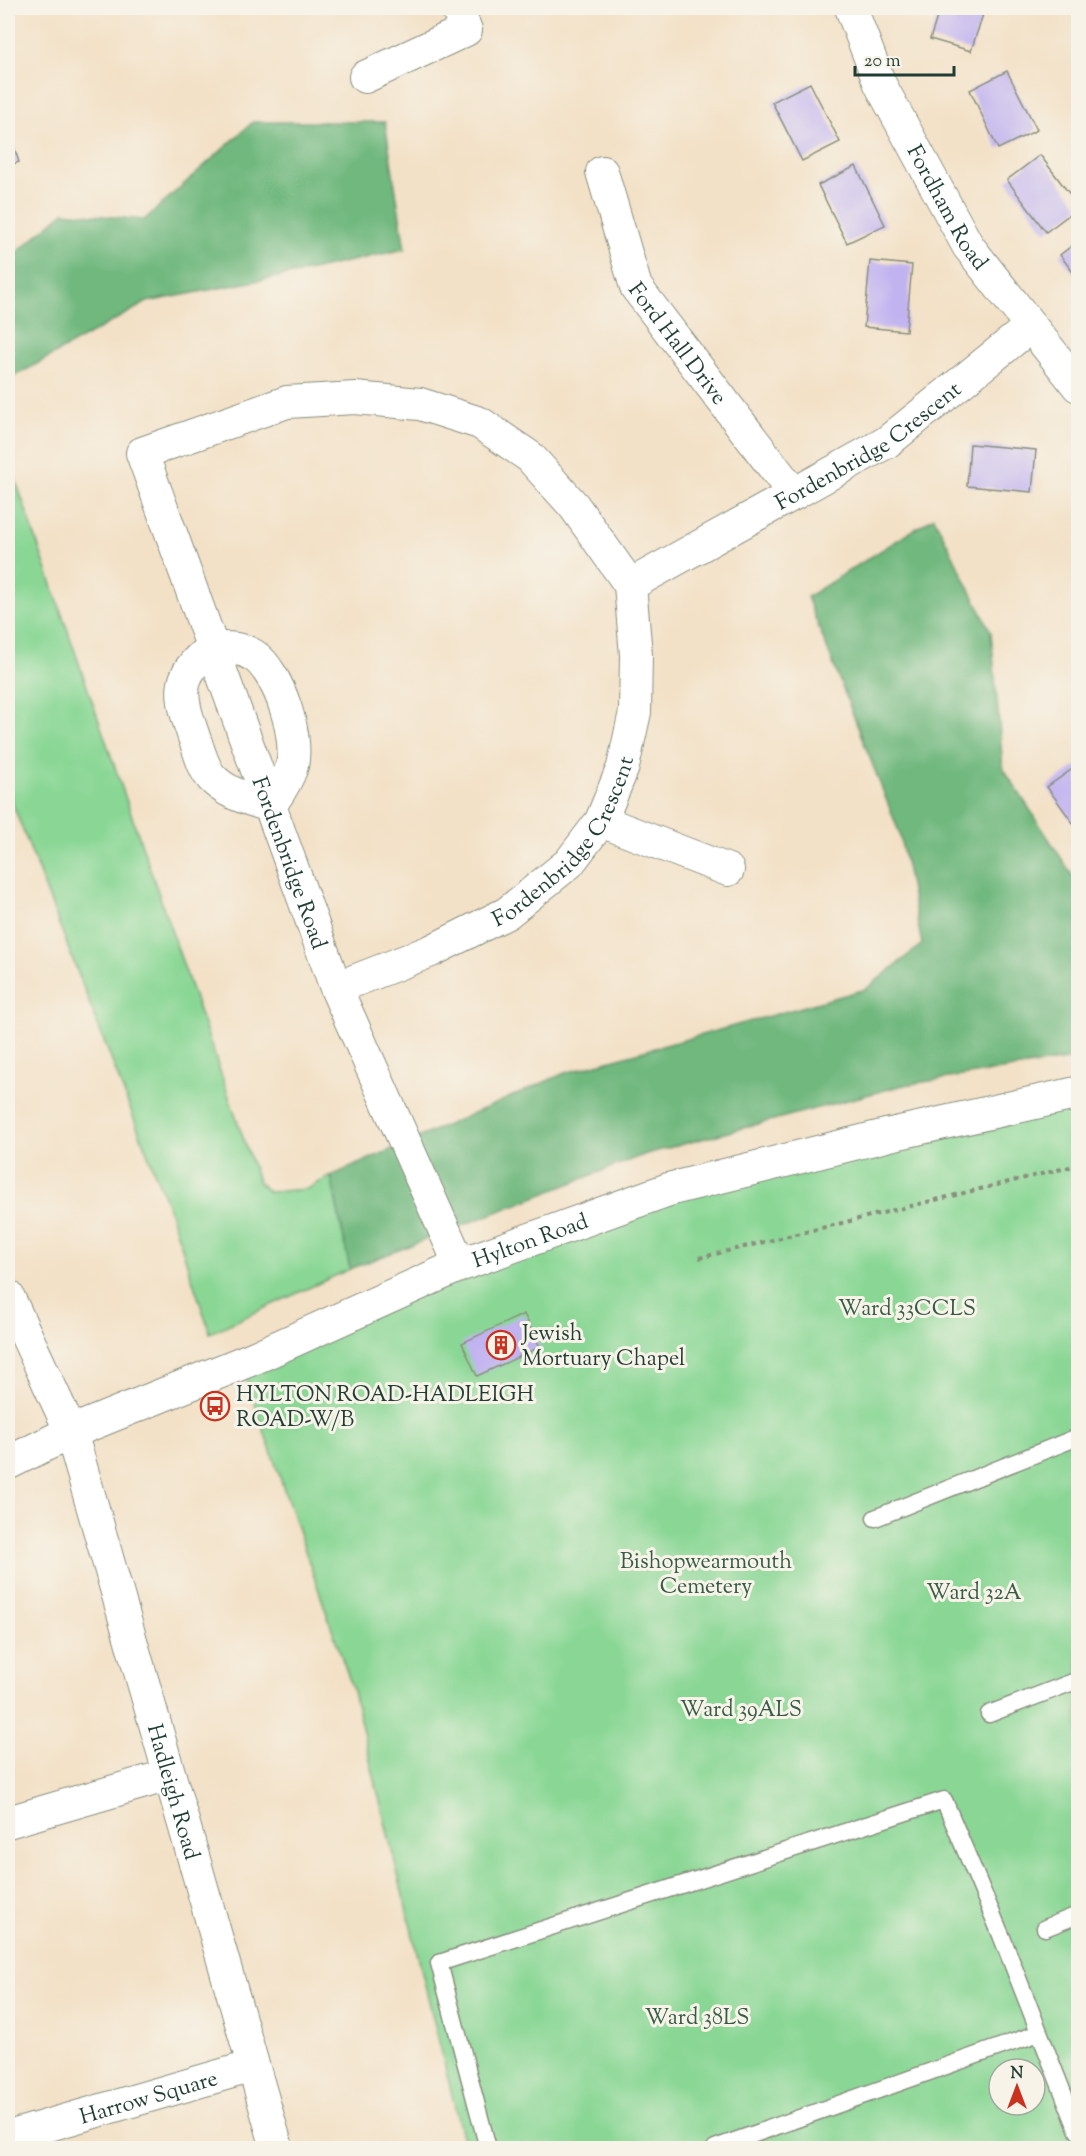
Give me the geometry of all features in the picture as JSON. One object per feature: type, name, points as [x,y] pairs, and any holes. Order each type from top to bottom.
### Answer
[{"type":"street","points":[[365,77],[466,30],[458,8]]},
{"type":"street","name":"Fordham Road","points":[[851,8],[880,84],[968,246],[1078,386]]},
{"type":"street","name":"Ford Hall Drive","points":[[602,172],[636,287],[794,494]]},
{"type":"street","name":"Fordenbridge Crescent","points":[[336,988],[431,951],[507,913],[569,863],[601,821],[623,767],[635,712],[636,655],[630,585],[887,442],[1031,326]]},
{"type":"street","name":"Fordenbridge Road","points":[[460,1265],[336,988],[142,453],[287,402],[355,398],[420,404],[480,423],[530,457],[574,506],[630,585]]},
{"type":"street","points":[[212,648],[239,648],[254,655],[266,667],[278,690],[295,750],[284,786],[270,806],[226,790],[212,777],[204,763],[184,709],[183,688],[187,674],[195,660],[212,648]]},
{"type":"street","points":[[601,821],[728,870]]},
{"type":"street","name":"Hylton Road","points":[[8,1463],[71,1432],[254,1358],[460,1265],[670,1189],[888,1135],[1078,1093]]},
{"type":"street","name":"Hadleigh Road","points":[[8,1296],[71,1432],[277,2148]]},
{"type":"street","points":[[8,1822],[169,1775]]},
{"type":"street","name":"Harrow Square","points":[[8,2136],[253,2066]]},
{"type":"lane","points":[[875,1518],[1078,1437]]},
{"type":"lane","points":[[989,1714],[1078,1680]]},
{"type":"lane","points":[[488,2148],[439,1963],[944,1800],[1001,1935],[1078,2131]]},
{"type":"lane","points":[[1045,1928],[1078,1915]]},
{"type":"lane","points":[[715,2148],[1039,2033]]},
{"type":"path","points":[[699,1258],[1078,1165]]},
{"type":"green space","points":[[253,122],[385,122],[405,249],[298,273],[147,302],[8,380],[8,260],[64,212],[144,220]]},
{"type":"green space","points":[[8,458],[258,1181],[268,1192],[307,1189],[331,1176],[350,1269],[210,1333],[170,1212],[12,802],[8,797]]},
{"type":"green space","points":[[934,517],[991,632],[1003,768],[1078,884],[1078,1058],[904,1085],[646,1154],[350,1269],[331,1176],[565,1073],[866,989],[922,944],[899,832],[807,597]]},
{"type":"green space","name":"Bishopwearmouth Cemetery","points":[[1078,1093],[1078,2148],[465,2148],[352,1687],[241,1364],[670,1189]]},
{"type":"building","points":[[940,8],[985,8],[971,51],[930,39]]},
{"type":"building","points":[[1007,71],[1037,130],[998,149],[970,90]]},
{"type":"building","points":[[810,83],[840,142],[802,161],[772,102]]},
{"type":"building","points":[[8,129],[19,162],[8,166]]},
{"type":"building","points":[[1040,155],[1078,205],[1078,208],[1046,232],[1007,180]]},
{"type":"building","points":[[856,166],[885,225],[847,243],[818,185]]},
{"type":"building","points":[[1078,241],[1078,279],[1060,255]]},
{"type":"building","points":[[870,261],[912,265],[906,331],[864,327]]},
{"type":"building","points":[[970,444],[1036,450],[1032,492],[967,486]]},
{"type":"building","points":[[1078,765],[1078,830],[1047,787]]},
{"type":"building","name":"Jewish Mortuary Chapel","points":[[524,1314],[540,1347],[477,1376],[462,1343]]},
{"type":"place","name":"Jewish Mortuary Chapel","points":[[501,1345]]},
{"type":"place","name":"HYLTON ROAD-HADLEIGH ROAD-W/B","points":[[215,1406]]},
{"type":"park label","name":"Ward 33CCLS","points":[[907,1307]]},
{"type":"park label","name":"Ward 32A","points":[[974,1591]]},
{"type":"park label","name":"Ward 39ALS","points":[[741,1708]]},
{"type":"park label","name":"Ward 38LS","points":[[697,2016]]}]
